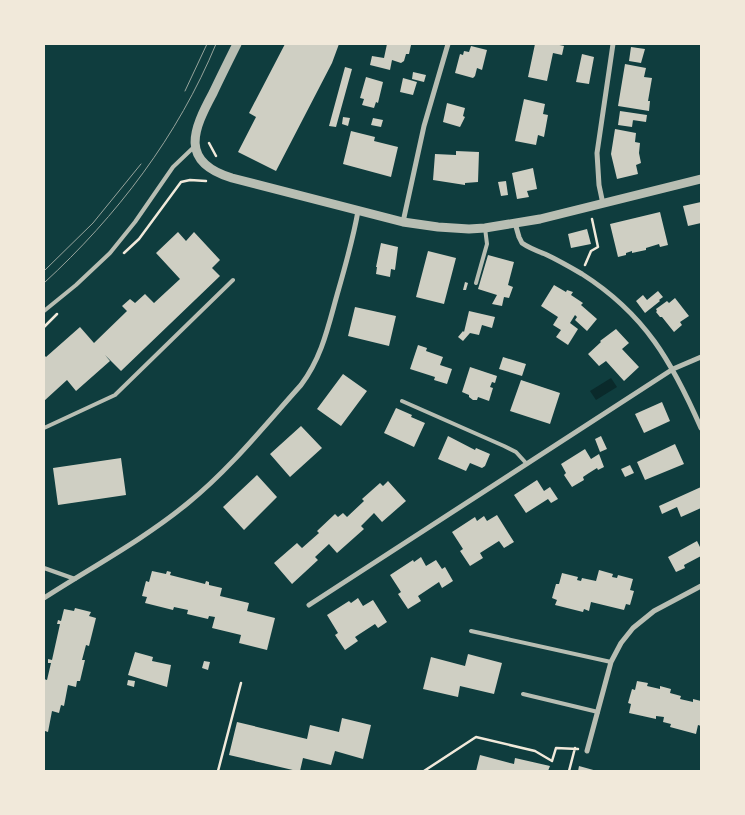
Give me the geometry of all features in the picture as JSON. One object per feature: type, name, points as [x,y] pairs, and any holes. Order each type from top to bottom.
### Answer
[{"type":"street","points":[[237,44],[200,117],[195,133],[195,146],[205,165],[219,174],[403,222],[438,227],[485,228],[586,208],[701,179]]},
{"type":"street","points":[[403,222],[424,126],[448,44]]},
{"type":"street","points":[[603,204],[599,185],[597,154],[613,44]]},
{"type":"street","points":[[44,598],[160,524],[188,503],[233,461],[302,384],[322,347],[353,238],[358,211]]},
{"type":"street","points":[[515,223],[518,237],[526,246],[558,260],[580,273],[627,309],[653,340],[673,369],[683,386],[701,428]]},
{"type":"street","points":[[309,605],[673,369],[701,357]]},
{"type":"street","points":[[587,751],[612,662],[621,642],[633,628],[654,611],[701,586]]},
{"type":"lane","points":[[44,312],[110,253],[135,222],[173,166],[195,146]]},
{"type":"lane","points":[[476,284],[487,244],[485,228]]},
{"type":"lane","points":[[44,428],[115,395],[232,280]]},
{"type":"lane","points":[[402,401],[516,452],[526,464]]},
{"type":"lane","points":[[44,568],[76,579]]},
{"type":"lane","points":[[472,631],[612,662]]},
{"type":"lane","points":[[523,694],[598,712]]},
{"type":"path","points":[[585,265],[591,251],[598,247],[591,217],[587,215],[586,208]]},
{"type":"path","points":[[218,771],[241,684]]},
{"type":"path","points":[[424,771],[476,737],[535,751],[552,761],[556,748],[575,748],[587,751]]},
{"type":"path","points":[[569,771],[575,748]]},
{"type":"water","points":[[611,378],[617,387],[596,400],[590,391]]},
{"type":"building","points":[[285,44],[339,44],[332,63],[276,171],[238,152],[256,117],[249,113]]},
{"type":"building","points":[[387,44],[411,45],[409,54],[406,54],[404,61],[401,63],[392,60],[390,70],[370,65],[372,56],[384,58]]},
{"type":"building","points":[[535,44],[564,46],[562,55],[553,53],[547,81],[528,77]]},
{"type":"building","points":[[471,46],[487,50],[482,70],[477,68],[473,78],[455,73],[460,54],[463,55],[464,51],[469,52]]},
{"type":"building","points":[[631,47],[645,49],[641,63],[629,61]]},
{"type":"building","points":[[582,54],[594,57],[589,84],[576,82]]},
{"type":"building","points":[[625,64],[646,68],[644,77],[652,78],[648,101],[650,101],[649,111],[618,106]]},
{"type":"building","points":[[345,67],[352,69],[336,127],[329,126]]},
{"type":"building","points":[[413,72],[426,75],[424,82],[412,79]]},
{"type":"building","points":[[366,77],[383,82],[378,103],[376,102],[374,108],[362,105],[364,99],[360,98]]},
{"type":"building","points":[[403,78],[417,82],[413,95],[400,92]]},
{"type":"building","points":[[524,99],[545,104],[543,114],[548,115],[544,137],[538,135],[536,145],[515,141]]},
{"type":"building","points":[[447,103],[465,108],[463,116],[465,117],[460,127],[443,122]]},
{"type":"building","points":[[620,111],[647,115],[646,122],[619,118]]},
{"type":"building","points":[[343,117],[350,118],[348,126],[342,124]]},
{"type":"building","points":[[373,118],[383,120],[381,127],[371,125]]},
{"type":"building","points":[[619,118],[633,120],[632,127],[618,125]]},
{"type":"building","points":[[615,129],[636,133],[635,142],[640,143],[641,163],[636,165],[638,174],[617,179],[611,154]]},
{"type":"building","points":[[351,131],[375,137],[374,141],[398,147],[391,177],[343,164]]},
{"type":"building","points":[[456,151],[479,152],[478,182],[465,183],[465,185],[433,180],[435,154],[456,155]]},
{"type":"building","points":[[533,168],[537,189],[527,191],[529,197],[517,199],[512,173]]},
{"type":"building","points":[[506,181],[508,195],[501,196],[498,182]]},
{"type":"building","points":[[701,202],[701,223],[688,226],[683,206]]},
{"type":"building","points":[[660,212],[668,245],[660,247],[659,244],[646,248],[646,250],[632,253],[632,251],[618,257],[610,224]]},
{"type":"building","points":[[587,229],[591,244],[571,248],[568,234]]},
{"type":"building","points":[[178,232],[186,241],[194,232],[220,260],[212,268],[220,276],[121,371],[105,355],[110,361],[76,391],[67,380],[44,401],[45,356],[80,327],[94,343],[127,311],[122,306],[130,299],[135,303],[145,294],[154,303],[180,279],[156,253]]},
{"type":"building","points":[[381,243],[398,247],[395,270],[391,269],[390,277],[376,274]]},
{"type":"building","points":[[428,251],[456,258],[444,304],[416,297]]},
{"type":"building","points":[[488,255],[514,262],[508,285],[513,287],[509,298],[504,297],[502,306],[492,304],[497,295],[478,289]]},
{"type":"building","points":[[465,282],[468,283],[466,290],[463,290]]},
{"type":"building","points":[[554,285],[566,292],[567,290],[573,292],[571,295],[583,303],[581,305],[597,319],[587,331],[575,320],[577,317],[575,315],[570,323],[578,329],[568,345],[556,337],[561,330],[553,325],[558,317],[541,306]]},
{"type":"building","points":[[658,291],[663,297],[645,313],[636,301],[643,295],[647,300]]},
{"type":"building","points":[[675,298],[689,316],[680,322],[682,325],[674,332],[656,312],[656,309]]},
{"type":"building","points":[[355,307],[396,316],[389,346],[348,336]]},
{"type":"building","points":[[469,311],[495,317],[492,328],[482,325],[479,335],[470,333],[463,341],[458,337],[464,332]]},
{"type":"building","points":[[616,329],[629,343],[622,349],[639,367],[624,381],[606,361],[599,366],[588,354],[600,341]]},
{"type":"building","points":[[418,345],[427,348],[426,351],[443,357],[440,365],[452,369],[447,384],[434,380],[435,377],[410,369]]},
{"type":"building","points":[[503,357],[526,364],[522,376],[499,369]]},
{"type":"building","points":[[470,367],[497,376],[495,383],[492,382],[490,387],[493,388],[489,401],[478,397],[477,400],[473,400],[469,395],[462,392]]},
{"type":"building","points":[[343,374],[367,391],[341,426],[317,409]]},
{"type":"building","points":[[521,380],[560,393],[550,424],[510,411]]},
{"type":"building","points":[[662,402],[670,421],[644,433],[635,414]]},
{"type":"building","points":[[396,408],[425,423],[414,447],[384,433]]},
{"type":"building","points":[[301,426],[322,448],[290,477],[270,454]]},
{"type":"building","points":[[448,436],[475,450],[476,448],[490,454],[485,466],[482,468],[470,463],[466,471],[438,459]]},
{"type":"building","points":[[601,436],[607,449],[600,452],[595,439]]},
{"type":"building","points":[[675,444],[684,464],[645,480],[637,462]]},
{"type":"building","points":[[585,449],[591,459],[599,454],[604,467],[598,470],[597,468],[589,473],[583,477],[584,480],[572,487],[564,475],[566,473],[561,464]]},
{"type":"building","points":[[121,458],[126,495],[58,505],[53,468]]},
{"type":"building","points":[[630,465],[634,473],[625,477],[621,469]]},
{"type":"building","points":[[257,475],[277,497],[244,530],[223,507]]},
{"type":"building","points":[[537,480],[544,491],[550,487],[558,499],[551,503],[548,499],[526,513],[514,495]]},
{"type":"building","points":[[388,481],[406,501],[382,522],[374,513],[361,526],[364,529],[337,553],[329,544],[315,557],[318,560],[292,584],[274,563],[297,543],[302,548],[319,533],[317,531],[335,514],[338,517],[343,513],[347,517],[364,501],[362,499],[380,483],[383,486]]},
{"type":"building","points":[[701,487],[701,508],[681,517],[677,507],[662,514],[659,506]]},
{"type":"building","points":[[497,515],[514,542],[504,548],[499,541],[480,553],[483,558],[470,566],[460,551],[463,549],[452,532],[475,517],[477,521],[484,516],[487,521]]},
{"type":"building","points":[[697,541],[701,546],[701,556],[684,565],[685,568],[676,572],[668,557]]},
{"type":"building","points":[[421,557],[426,566],[436,560],[442,569],[445,567],[453,581],[442,588],[439,582],[418,596],[421,601],[408,609],[398,594],[401,592],[390,575]]},
{"type":"building","points":[[599,570],[613,574],[612,577],[617,578],[618,575],[633,579],[630,590],[634,591],[630,605],[626,604],[624,610],[591,602],[589,611],[584,609],[583,612],[555,605],[557,600],[552,598],[562,573],[578,577],[577,580],[581,581],[582,578],[596,581]]},
{"type":"building","points":[[152,571],[166,574],[167,571],[171,572],[170,575],[205,584],[206,581],[209,582],[209,585],[222,588],[220,596],[249,603],[247,611],[275,618],[267,650],[239,643],[241,635],[212,628],[215,617],[209,616],[208,619],[187,614],[188,610],[174,607],[173,610],[145,603],[147,597],[142,596],[146,581],[149,582]]},
{"type":"building","points":[[358,598],[363,606],[373,600],[387,622],[378,628],[375,624],[355,637],[358,641],[345,650],[335,635],[338,633],[327,615],[349,601],[351,603]]},
{"type":"building","points":[[75,608],[91,612],[89,616],[96,618],[89,646],[86,645],[82,660],[85,660],[80,681],[77,681],[76,687],[68,685],[64,706],[61,705],[59,713],[52,711],[48,732],[45,731],[44,735],[44,679],[47,680],[51,663],[48,663],[48,659],[52,660],[60,624],[57,624],[58,620],[61,621],[64,609],[74,611]]},
{"type":"building","points":[[135,652],[153,657],[152,661],[171,665],[167,687],[128,675]]},
{"type":"building","points":[[468,654],[502,663],[494,694],[460,686],[458,697],[423,689],[431,657],[465,666]]},
{"type":"building","points":[[204,661],[210,662],[208,670],[202,668]]},
{"type":"building","points":[[128,680],[135,681],[134,687],[127,685]]},
{"type":"building","points":[[637,681],[648,683],[647,686],[660,689],[660,686],[671,689],[670,693],[681,696],[680,699],[693,702],[693,699],[701,701],[701,726],[698,725],[696,734],[670,727],[671,724],[663,722],[664,717],[656,716],[656,719],[629,713],[631,704],[628,703],[632,689],[635,690]]},
{"type":"building","points":[[342,718],[371,725],[363,759],[335,751],[331,765],[303,758],[300,771],[297,771],[229,755],[237,722],[307,739],[310,725],[339,732]]},
{"type":"building","points":[[480,755],[514,764],[515,758],[550,766],[548,771],[476,771]]},
{"type":"building","points":[[579,766],[597,771],[578,771]]},
{"type":"tram line","points":[[185,91],[207,44]]},
{"type":"tram line","points":[[44,283],[96,230],[143,173],[183,111],[201,78],[216,44]]},
{"type":"tram line","points":[[44,271],[93,223],[141,164]]}]
